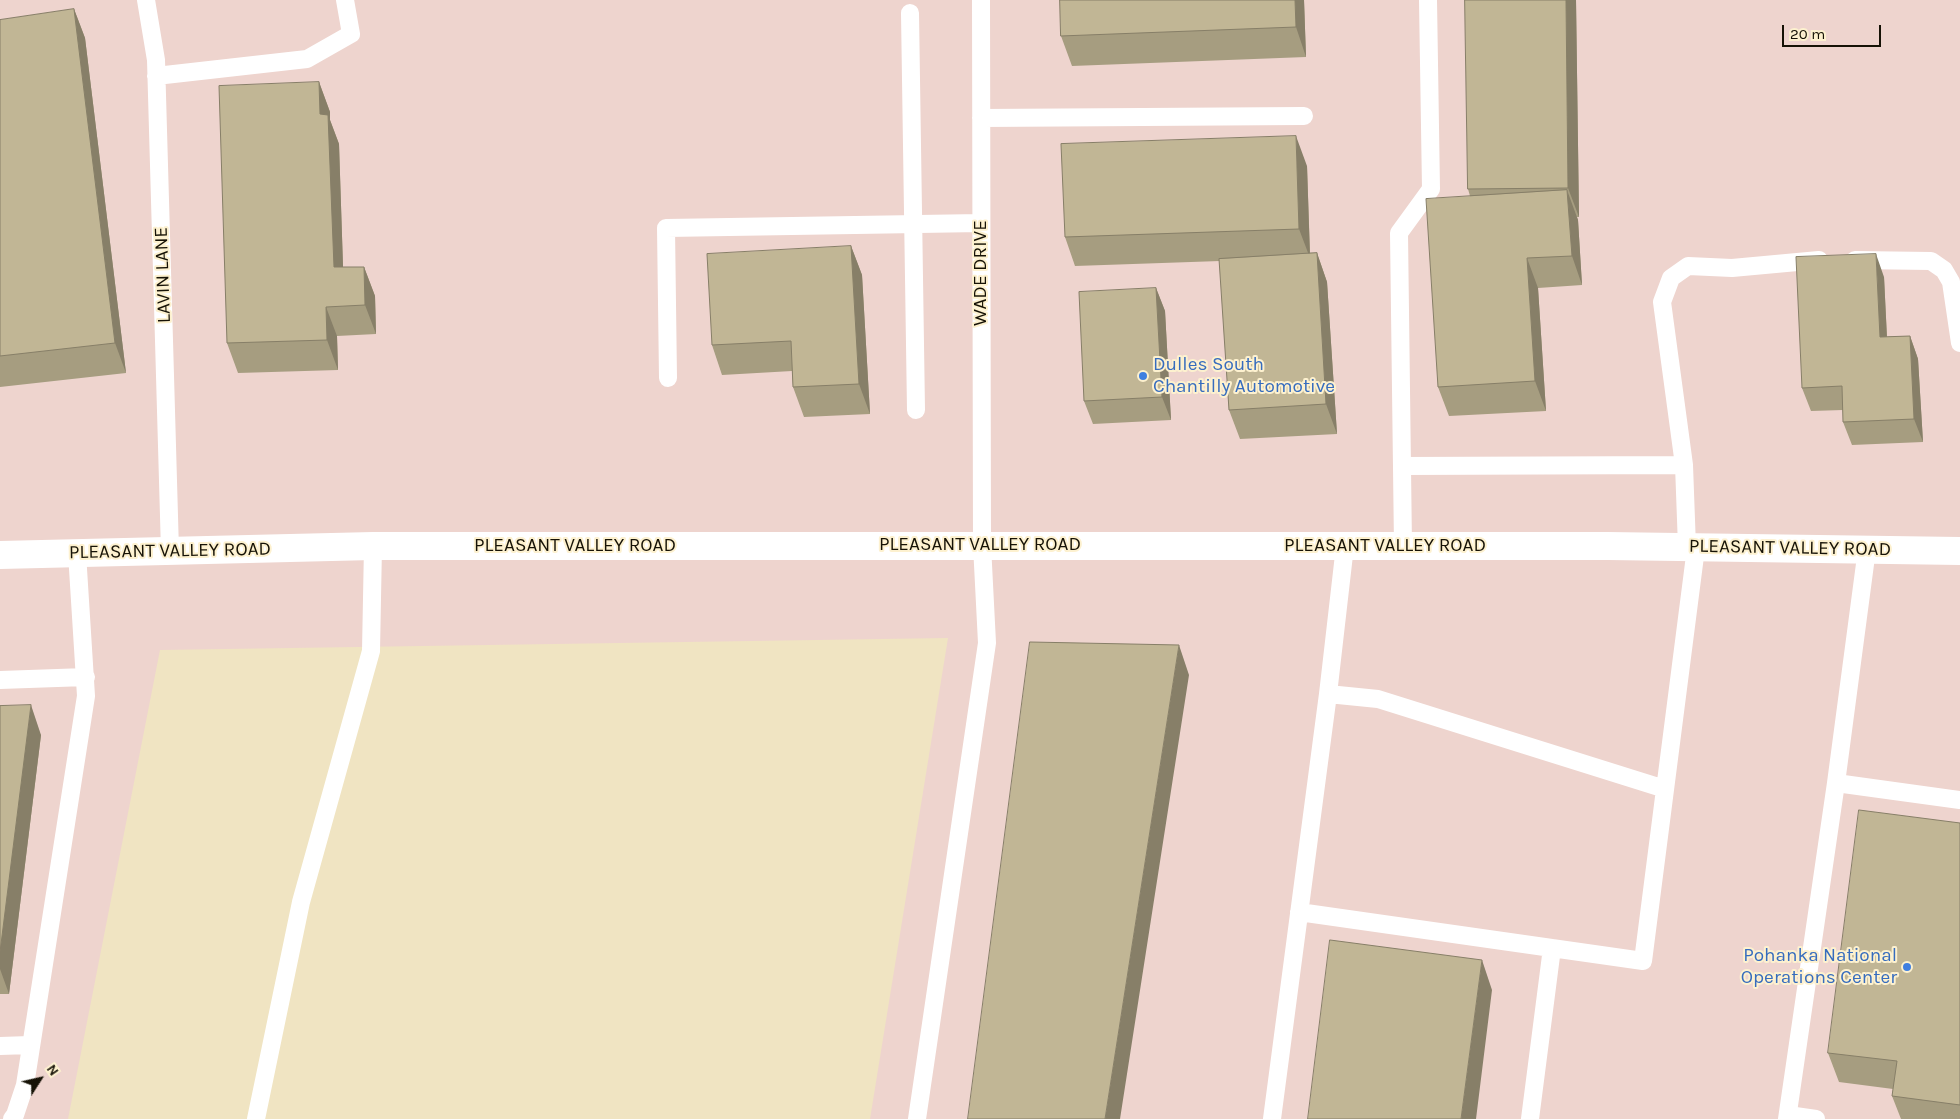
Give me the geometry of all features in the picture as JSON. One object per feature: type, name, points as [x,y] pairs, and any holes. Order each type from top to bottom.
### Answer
[{"type":"street","name":"PLEASANT VALLEY ROAD","points":[[0,555],[373,546],[1403,546],[1691,547],[1960,551]]},
{"type":"lane","name":"LAVIN LANE","points":[[146,0],[156,76],[170,551]]},
{"type":"lane","points":[[156,76],[307,58],[351,34],[345,0]]},
{"type":"lane","name":"WADE DRIVE","points":[[916,1119],[987,642],[982,545],[982,0]]},
{"type":"lane","points":[[1403,546],[1399,232],[1431,189],[1428,0]]},
{"type":"lane","points":[[910,13],[915,224],[916,410]]},
{"type":"lane","points":[[981,118],[1304,116]]},
{"type":"lane","points":[[668,378],[666,228],[981,223]]},
{"type":"lane","points":[[1299,912],[1643,961],[1665,789],[1691,547],[1684,465],[1662,302],[1671,278],[1688,266],[1732,268],[1828,259],[1931,261],[1944,270],[1951,282],[1960,343]]},
{"type":"lane","points":[[1402,466],[1684,465]]},
{"type":"lane","points":[[256,1119],[301,902],[371,651],[373,546]]},
{"type":"lane","points":[[1272,1119],[1328,694],[1345,546]]},
{"type":"lane","points":[[1816,1119],[1788,1117],[1836,783],[1867,549]]},
{"type":"lane","points":[[12,1119],[25,1085],[86,696],[77,553]]},
{"type":"lane","points":[[0,680],[86,677]]},
{"type":"lane","points":[[1328,694],[1378,699],[1665,789]]},
{"type":"lane","points":[[1836,783],[1960,800]]},
{"type":"lane","points":[[1530,1119],[1552,948]]},
{"type":"lane","points":[[0,1046],[30,1045]]},
{"type":"shaded area","points":[[0,0],[1960,0],[1960,1119],[870,1119],[948,638],[160,650],[68,1119],[0,1119]]},
{"type":"building","points":[[1060,0],[1295,0],[1296,27],[1061,36]]},
{"type":"building","points":[[1465,0],[1566,0],[1568,188],[1468,189]]},
{"type":"building","points":[[74,9],[115,343],[0,356],[0,20]]},
{"type":"building","points":[[319,82],[320,114],[328,115],[334,267],[364,267],[365,305],[326,307],[327,340],[227,343],[219,86]]},
{"type":"building","points":[[1296,136],[1299,229],[1065,237],[1061,144]]},
{"type":"building","points":[[1567,190],[1572,256],[1527,258],[1535,381],[1438,387],[1426,199]]},
{"type":"building","points":[[851,246],[859,384],[793,387],[791,341],[712,345],[707,254]]},
{"type":"building","points":[[1317,253],[1326,404],[1229,410],[1219,259]]},
{"type":"building","points":[[1876,254],[1880,337],[1910,336],[1914,419],[1843,422],[1842,386],[1802,388],[1796,257]]},
{"type":"building","points":[[1156,288],[1162,397],[1084,401],[1079,292]]},
{"type":"building","points":[[1030,642],[1179,645],[1105,1119],[968,1119]]},
{"type":"building","points":[[31,705],[0,952],[0,706]]},
{"type":"building","name":"Pohanka National Operations Center","points":[[1859,810],[1960,823],[1960,1105],[1892,1096],[1897,1061],[1828,1053]]},
{"type":"building","points":[[1330,940],[1482,960],[1461,1119],[1308,1119]]},
{"type":"place","name":"Dulles South Chantilly Automotive","points":[[1143,376]]},
{"type":"place","name":"Pohanka National Operations Center","points":[[1907,967]]}]
